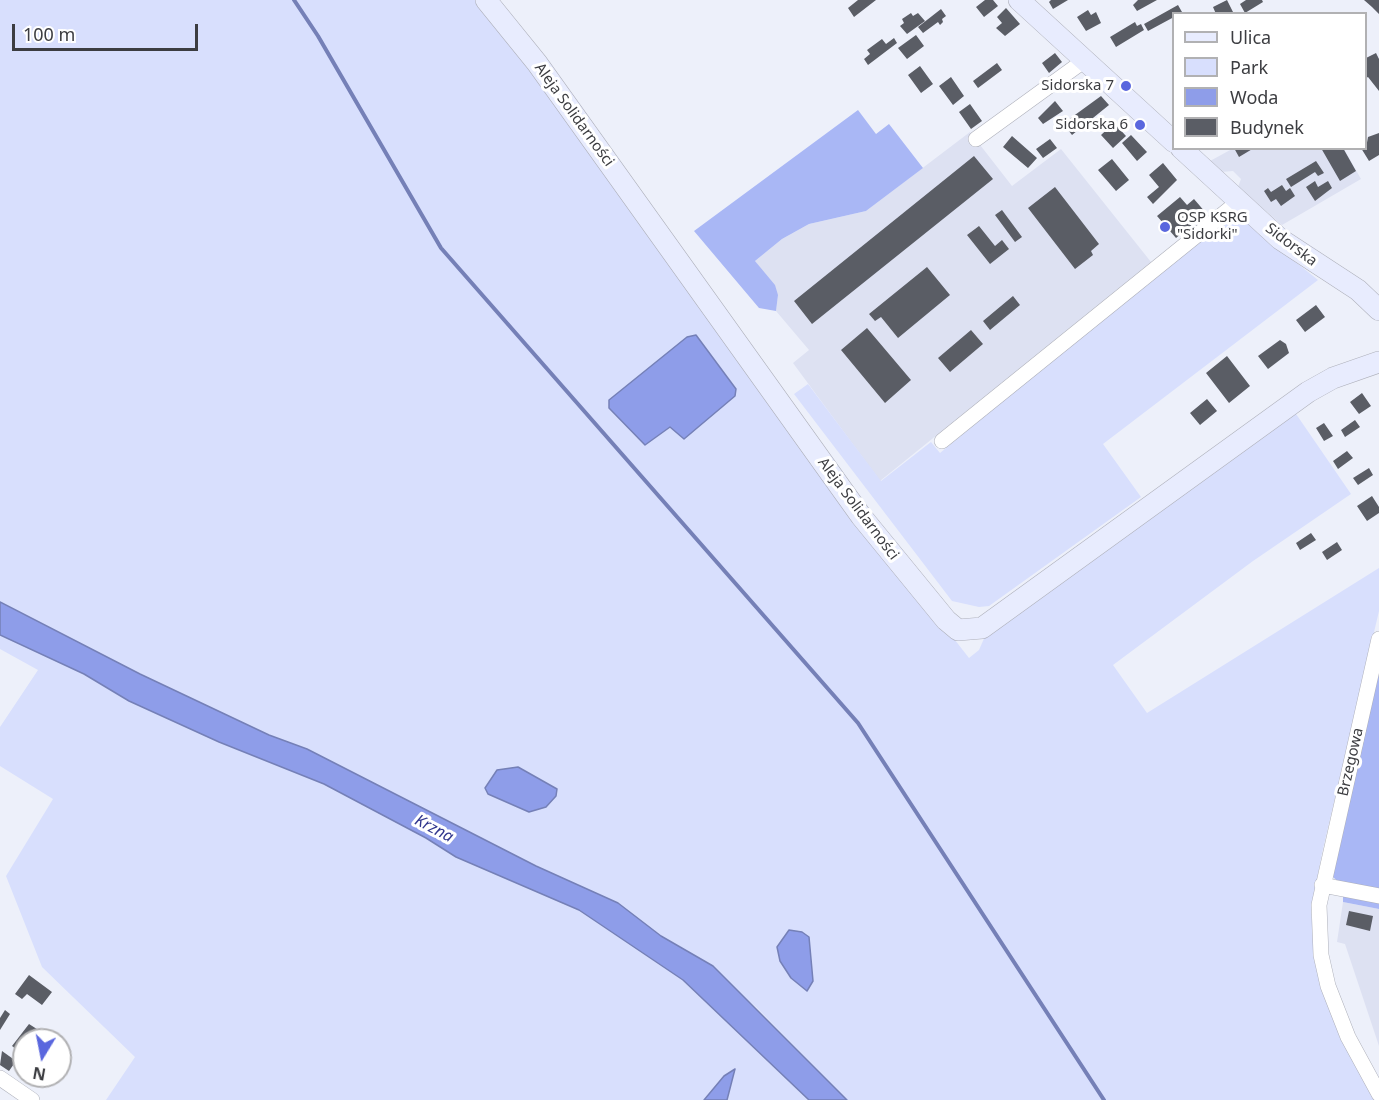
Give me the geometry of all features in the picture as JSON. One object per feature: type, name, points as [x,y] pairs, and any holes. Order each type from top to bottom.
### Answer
[{"type":"street","name":"Aleja Solidarności","points":[[486,0],[537,63],[861,516],[946,620],[958,630],[982,628],[1308,392],[1350,372]]},
{"type":"street","points":[[1019,0],[1172,141]]},
{"type":"street","points":[[976,139],[1085,60]]},
{"type":"street","name":"Sidorska","points":[[1183,150],[1280,239],[1358,290],[1379,310]]},
{"type":"street","points":[[942,441],[1238,202]]},
{"type":"street","points":[[1358,290],[1379,303]]},
{"type":"street","points":[[1350,372],[1379,362]]},
{"type":"street","points":[[1350,372],[1379,370]]},
{"type":"street","name":"Brzegowa","points":[[1379,639],[1322,885],[1320,946],[1328,986],[1347,1038],[1379,1094]]},
{"type":"street","points":[[1322,885],[1379,896]]},
{"type":"street","points":[[0,1078],[32,1100]]},
{"type":"shaded area","points":[[858,110],[876,134],[889,124],[923,168],[866,211],[809,224],[782,239],[755,261],[775,285],[778,295],[776,311],[759,308],[694,231]]},
{"type":"shaded area","points":[[970,132],[1012,186],[1061,149],[1151,262],[880,481],[793,363],[809,350],[776,311],[778,295],[755,261],[782,239],[809,224],[866,211]]},
{"type":"shaded area","points":[[1230,150],[1345,150],[1361,179],[1282,225],[1238,187],[1241,179],[1233,171],[1221,172],[1210,161]]},
{"type":"shaded area","points":[[1379,667],[1379,909],[1343,902],[1343,886],[1333,877],[1331,871]]},
{"type":"shaded area","points":[[1343,902],[1379,909],[1379,1046],[1345,944],[1337,942]]},
{"type":"green space","points":[[0,0],[480,0],[886,552],[969,658],[979,650],[986,634],[1294,411],[1351,494],[1253,561],[1113,665],[1147,713],[1379,568],[1379,611],[1322,853],[1311,912],[1315,951],[1339,1034],[1376,1100],[847,1100],[756,1007],[688,951],[661,936],[618,903],[536,866],[307,749],[269,735],[140,674],[0,602]]},
{"type":"green space","points":[[1238,218],[1318,280],[1103,444],[1141,497],[989,606],[979,607],[952,601],[794,394],[808,384],[881,481],[931,442],[940,453],[1184,252],[1228,219],[1230,221]]},
{"type":"green space","points":[[0,635],[84,674],[129,701],[219,742],[324,784],[426,838],[456,857],[579,910],[683,980],[809,1100],[106,1100],[135,1057],[42,967],[6,876],[53,799],[0,766],[0,727],[38,670],[0,649]]},
{"type":"water","points":[[696,335],[736,389],[735,396],[684,439],[670,427],[645,445],[609,408],[609,400],[687,337]]},
{"type":"water","name":"Krzna","points":[[0,602],[140,674],[269,735],[307,749],[536,866],[618,903],[661,936],[713,966],[847,1100],[809,1100],[683,980],[579,910],[456,857],[426,838],[324,784],[219,742],[129,701],[84,674],[0,635]]},
{"type":"water","points":[[518,767],[557,789],[556,796],[546,807],[529,812],[488,794],[485,788],[497,770]]},
{"type":"water","points":[[789,930],[802,932],[809,937],[813,981],[807,991],[791,978],[780,961],[777,947]]},
{"type":"water","points":[[735,1069],[727,1100],[704,1100],[724,1076]]},
{"type":"building","points":[[858,0],[876,0],[854,17],[848,8]]},
{"type":"building","points":[[985,0],[993,0],[998,6],[984,17],[976,7]]},
{"type":"building","points":[[1068,0],[1053,9],[1049,2]]},
{"type":"building","points":[[1138,0],[1157,0],[1137,11],[1133,5]]},
{"type":"building","points":[[1227,0],[1233,12],[1215,12],[1213,7]]},
{"type":"building","points":[[1246,0],[1262,0],[1263,2],[1247,12],[1240,4]]},
{"type":"building","points":[[1364,0],[1379,0],[1379,14],[1372,7]]},
{"type":"building","points":[[1178,5],[1182,12],[1172,12],[1172,18],[1148,31],[1144,24]]},
{"type":"building","points":[[1006,8],[1020,24],[1005,36],[996,28],[1002,23],[997,17]]},
{"type":"building","points":[[941,9],[946,16],[942,19],[943,22],[940,25],[938,22],[923,33],[918,27]]},
{"type":"building","points":[[1088,10],[1091,15],[1096,12],[1101,23],[1086,31],[1077,17]]},
{"type":"building","points":[[911,13],[913,16],[918,13],[925,21],[907,34],[900,26],[904,23],[902,19]]},
{"type":"building","points":[[1135,22],[1137,26],[1141,24],[1144,30],[1116,47],[1110,37]]},
{"type":"building","points":[[916,35],[924,46],[907,59],[898,48]]},
{"type":"building","points":[[894,38],[897,43],[868,65],[864,59],[870,54],[867,50],[882,39],[886,44]]},
{"type":"building","points":[[1055,53],[1062,62],[1049,73],[1042,63]]},
{"type":"building","points":[[1376,53],[1379,59],[1379,91],[1367,78],[1367,58]]},
{"type":"building","points":[[997,63],[1002,70],[978,88],[973,81]]},
{"type":"building","points":[[920,66],[933,84],[921,93],[908,75]]},
{"type":"building","points":[[951,77],[964,96],[953,105],[939,86]]},
{"type":"building","points":[[1101,96],[1109,105],[1072,135],[1065,126],[1070,122],[1068,120]]},
{"type":"building","points":[[1055,101],[1063,111],[1043,124],[1038,118]]},
{"type":"building","points":[[970,104],[982,121],[971,129],[959,112]]},
{"type":"building","points":[[1114,123],[1126,136],[1113,148],[1101,135]]},
{"type":"building","points":[[1379,133],[1379,155],[1369,161],[1362,150],[1367,150],[1368,137]]},
{"type":"building","points":[[1131,135],[1147,152],[1137,161],[1122,143]]},
{"type":"building","points":[[1012,136],[1037,158],[1028,168],[1003,147]]},
{"type":"building","points":[[1050,139],[1057,148],[1043,158],[1036,149]]},
{"type":"building","points":[[1235,150],[1251,150],[1239,157]]},
{"type":"building","points":[[1322,150],[1344,150],[1356,171],[1340,181]]},
{"type":"building","points":[[974,156],[993,179],[812,324],[794,301]]},
{"type":"building","points":[[1112,159],[1129,180],[1116,191],[1098,170]]},
{"type":"building","points":[[1316,161],[1324,173],[1318,176],[1315,172],[1291,187],[1286,179]]},
{"type":"building","points":[[1163,163],[1177,180],[1153,204],[1147,197],[1159,187],[1149,175]]},
{"type":"building","points":[[1315,181],[1318,187],[1328,181],[1332,188],[1315,201],[1306,187]]},
{"type":"building","points":[[1282,185],[1286,191],[1290,188],[1295,196],[1281,206],[1276,199],[1271,202],[1264,191],[1268,188],[1271,192]]},
{"type":"building","points":[[1055,187],[1099,244],[1091,251],[1093,255],[1075,269],[1028,208]]},
{"type":"building","points":[[1180,197],[1187,205],[1194,199],[1206,213],[1176,238],[1157,216]]},
{"type":"building","points":[[1002,210],[1022,237],[1015,242],[995,215]]},
{"type":"building","points":[[979,226],[995,246],[1002,240],[1009,249],[990,264],[967,235]]},
{"type":"building","points":[[927,267],[950,295],[898,338],[881,317],[875,321],[869,314]]},
{"type":"building","points":[[1013,296],[1020,305],[990,330],[983,321]]},
{"type":"building","points":[[1316,305],[1325,317],[1305,332],[1296,320]]},
{"type":"building","points":[[867,328],[911,380],[885,403],[841,350]]},
{"type":"building","points":[[971,330],[983,344],[950,372],[938,358]]},
{"type":"building","points":[[1280,340],[1286,344],[1289,353],[1268,369],[1258,356]]},
{"type":"building","points":[[1227,356],[1250,386],[1229,403],[1206,373]]},
{"type":"building","points":[[1362,393],[1371,406],[1359,414],[1350,402]]},
{"type":"building","points":[[1207,399],[1217,411],[1200,425],[1190,413]]},
{"type":"building","points":[[1355,420],[1360,427],[1345,437],[1341,430]]},
{"type":"building","points":[[1324,423],[1333,436],[1324,441],[1316,428]]},
{"type":"building","points":[[1347,451],[1353,458],[1338,469],[1333,461]]},
{"type":"building","points":[[1369,468],[1373,475],[1358,485],[1353,478]]},
{"type":"building","points":[[1372,496],[1379,507],[1379,513],[1367,521],[1357,506]]},
{"type":"building","points":[[1311,533],[1316,540],[1300,550],[1296,543]]},
{"type":"building","points":[[1337,542],[1342,550],[1327,560],[1322,552]]},
{"type":"building","points":[[1349,911],[1373,916],[1370,931],[1346,925]]},
{"type":"building","points":[[29,975],[52,992],[42,1005],[27,994],[22,999],[15,994]]},
{"type":"building","points":[[5,1010],[10,1014],[0,1030],[0,1018]]},
{"type":"building","points":[[2,1051],[12,1058],[12,1067],[9,1071],[0,1065]]},
{"type":"waterway","points":[[294,0],[318,36],[441,248],[858,723],[1104,1100]]},
{"type":"place","name":"Sidorska 7","points":[[1126,86]]},
{"type":"place","name":"Sidorska 6","points":[[1140,125]]},
{"type":"place","name":"OSP KSRG \"Sidorki\"","points":[[1165,227]]}]
